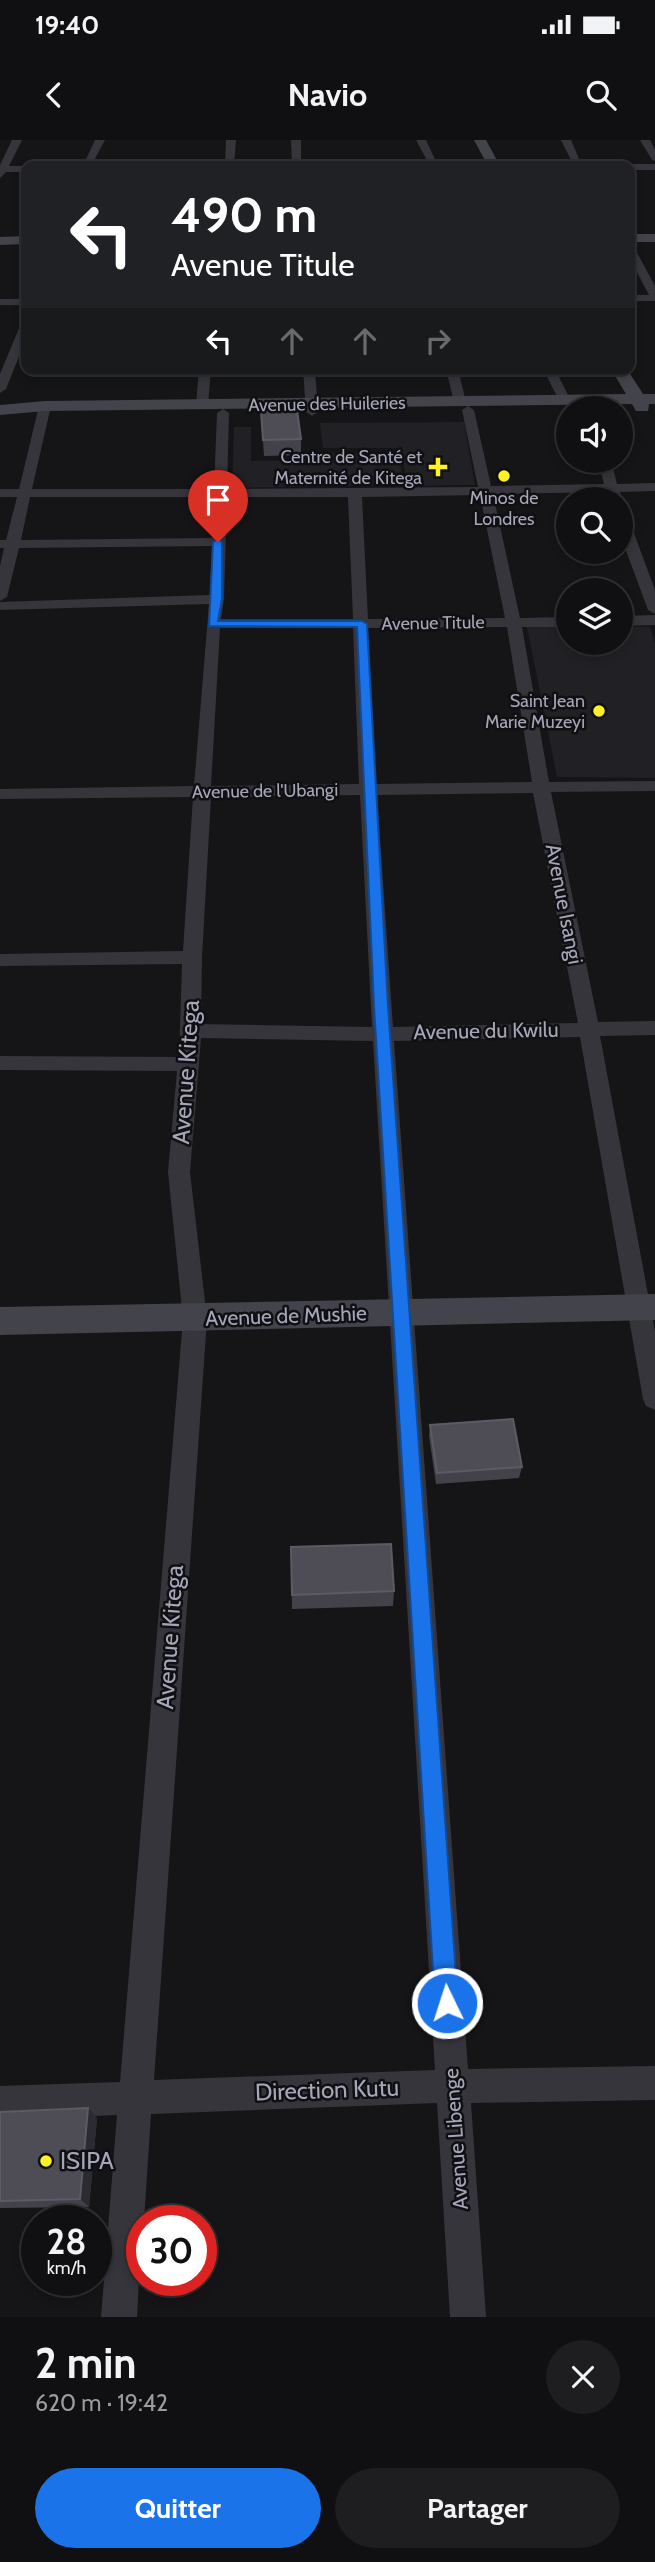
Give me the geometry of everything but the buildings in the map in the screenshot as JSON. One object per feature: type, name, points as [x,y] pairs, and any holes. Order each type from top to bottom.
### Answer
[{"type":"main road","points":[[480,140],[491,161]]},
{"type":"main road","points":[[635,238],[655,238]]},
{"type":"main road","points":[[0,241],[21,240]]},
{"type":"main road","points":[[623,375],[642,404]]},
{"type":"main road","name":"Avenue des Huileries","points":[[0,417],[44,411],[202,405],[311,408],[556,405]]},
{"type":"main road","name":"Avenue des Huileries","points":[[0,410],[222,419],[311,408]]},
{"type":"main road","name":"Avenue de Mushie","points":[[0,1321],[646,1307]]},
{"type":"street","points":[[1,171],[17,140]]},
{"type":"street","points":[[90,161],[100,140]]},
{"type":"street","points":[[230,161],[231,140]]},
{"type":"street","points":[[296,140],[297,161]]},
{"type":"street","points":[[421,140],[432,161]]},
{"type":"street","points":[[566,140],[576,161]]},
{"type":"street","points":[[645,140],[655,158]]},
{"type":"street","points":[[635,167],[655,167]]},
{"type":"street","points":[[1,171],[21,169]]},
{"type":"street","points":[[635,259],[655,297],[635,298]]},
{"type":"street","points":[[0,302],[21,302]]},
{"type":"street","points":[[0,389],[21,338]]},
{"type":"street","points":[[202,405],[204,375]]},
{"type":"street","points":[[309,375],[311,408]]},
{"type":"street","name":"Avenue Isangi","points":[[454,375],[488,491],[514,623],[541,787],[646,1307],[655,1399]]},
{"type":"street","points":[[552,375],[562,396]]},
{"type":"street","points":[[0,597],[7,544],[27,493],[44,411]]},
{"type":"street","name":"Avenue Kitega","points":[[119,2317],[195,1318],[179,1172],[191,1031],[192,957],[213,624],[217,599],[222,419]]},
{"type":"street","points":[[633,490],[655,487]]},
{"type":"street","points":[[0,494],[556,492]]},
{"type":"street","name":"Avenue Libenge","points":[[355,493],[368,789],[383,1034],[468,2317]]},
{"type":"street","points":[[7,544],[218,542]]},
{"type":"street","points":[[633,550],[655,610]]},
{"type":"street","points":[[0,606],[217,599]]},
{"type":"street","points":[[633,621],[655,620]]},
{"type":"street","name":"Avenue Titule","points":[[213,624],[556,622]]},
{"type":"street","name":"Avenue de l'Ubangi","points":[[0,794],[655,786]]},
{"type":"street","points":[[0,960],[192,957]]},
{"type":"street","name":"Avenue du Kwilu","points":[[191,1031],[383,1034],[655,1028]]},
{"type":"street","points":[[0,1063],[187,1064]]},
{"type":"street","name":"Direction Kutu","points":[[0,2103],[452,2086],[655,2083]]},
{"type":"shaded area","name":"Centre de Santé et Maternité de Kitega","points":[[464,422],[475,485],[408,486],[400,448],[323,448],[320,423]]},
{"type":"shaded area","points":[[234,427],[251,427],[251,461],[304,460],[304,454],[398,452],[404,485],[232,488]]},
{"type":"shaded area","name":"Saint Jean Marie Muzeyi","points":[[527,627],[556,627],[556,655],[633,655],[633,627],[650,627],[655,644],[655,778],[557,777]]},
{"type":"place","name":"Centre de Santé et Maternité de Kitega","points":[[438,467]]},
{"type":"place","name":"Minos de Londres","points":[[504,476]]},
{"type":"place","name":"Saint Jean Marie Muzeyi","points":[[599,711]]},
{"type":"place","name":"ISIPA","points":[[46,2161]]},
{"type":"route","points":[[218,542],[217,599],[213,624],[362,624],[368,789],[381,1006],[447,2003]]}]
